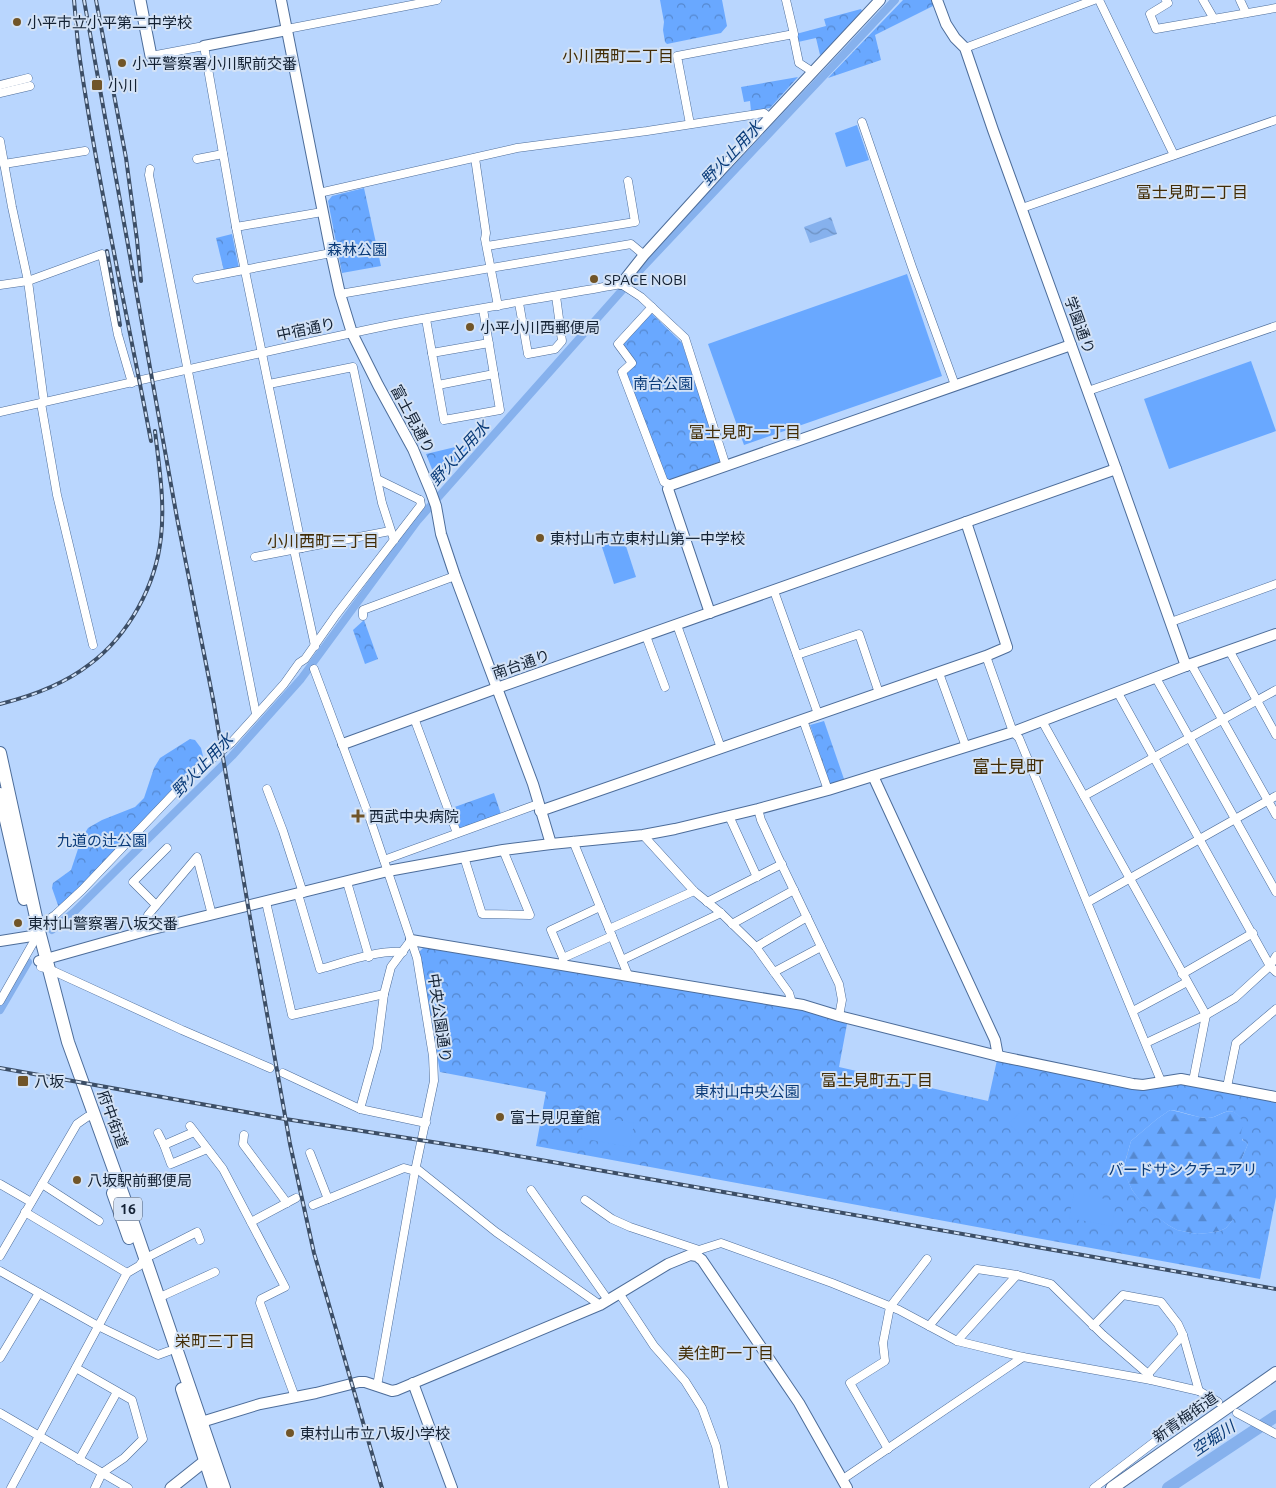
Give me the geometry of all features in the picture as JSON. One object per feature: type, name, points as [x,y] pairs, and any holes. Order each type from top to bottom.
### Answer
[{"type":"main road","points":[[140,0],[151,56]]},
{"type":"main road","name":"府中街道","points":[[0,753],[35,937]]},
{"type":"main road","name":"府中街道","points":[[0,794],[35,937],[90,1115],[169,1351],[198,1423]]},
{"type":"main road","name":"府中街道","points":[[141,1263],[158,1298],[210,1459],[224,1488]]},
{"type":"main road","name":"新青梅街道","points":[[1112,1488],[1276,1373]]},
{"type":"main road","points":[[171,1488],[210,1459]]},
{"type":"main road","name":"府中街道","points":[[210,1459],[214,1488]]},
{"type":"street","name":"富士見通り","points":[[281,0],[322,212],[340,294],[352,333],[414,449],[436,506],[441,534],[455,576],[533,784],[551,844]]},
{"type":"street","points":[[151,56],[436,0]]},
{"type":"street","points":[[786,0],[799,63],[813,72]]},
{"type":"street","points":[[726,466],[685,338],[652,307],[625,286],[644,256],[880,0]]},
{"type":"street","name":"学園通り","points":[[938,0],[946,24],[955,38],[965,48],[1170,622],[1188,665]]},
{"type":"street","points":[[965,48],[1076,3],[1094,0]]},
{"type":"street","points":[[1099,0],[1174,155]]},
{"type":"street","points":[[1203,0],[1214,19]]},
{"type":"street","points":[[1240,0],[1246,13]]},
{"type":"street","points":[[1170,1],[1150,14],[1156,29],[1276,8],[1272,0]]},
{"type":"street","points":[[690,124],[677,56],[793,34]]},
{"type":"street","points":[[204,46],[236,227],[269,384],[315,646]]},
{"type":"street","points":[[0,85],[29,82],[0,93]]},
{"type":"street","points":[[319,193],[517,148],[764,113],[770,118]]},
{"type":"street","points":[[1022,208],[1276,120]]},
{"type":"street","points":[[862,122],[955,385]]},
{"type":"street","points":[[0,141],[4,164],[3,180],[28,281],[54,481],[93,646]]},
{"type":"street","points":[[4,164],[85,150]]},
{"type":"street","points":[[197,159],[223,154]]},
{"type":"street","points":[[475,158],[487,246],[498,306]]},
{"type":"street","points":[[150,169],[149,175],[256,714]]},
{"type":"street","points":[[487,246],[635,222],[628,181]]},
{"type":"street","points":[[236,227],[322,212]]},
{"type":"street","points":[[340,294],[631,244],[644,256]]},
{"type":"street","points":[[197,279],[331,253]]},
{"type":"street","points":[[0,285],[28,281],[102,254],[118,336],[132,383]]},
{"type":"street","name":"中宿通り","points":[[0,412],[352,333],[556,296],[625,286]]},
{"type":"street","points":[[519,303],[528,354],[555,350],[562,341],[556,296]]},
{"type":"street","points":[[652,307],[618,344],[632,363],[622,372],[664,482],[670,485],[1071,345]]},
{"type":"street","points":[[426,319],[444,420],[500,410],[483,309]]},
{"type":"street","points":[[1088,391],[1276,326]]},
{"type":"street","points":[[432,353],[488,343]]},
{"type":"street","points":[[269,384],[353,367],[382,503],[394,540]]},
{"type":"street","points":[[438,385],[494,374]]},
{"type":"street","name":"南台通り","points":[[343,744],[1116,469]]},
{"type":"street","points":[[377,479],[420,500],[431,494]]},
{"type":"street","points":[[670,485],[668,489],[710,613]]},
{"type":"street","points":[[0,1001],[45,922],[82,890],[202,764],[213,758],[231,743],[284,684],[299,663],[305,660],[336,615],[421,505],[420,500]]},
{"type":"street","points":[[384,860],[457,833],[539,808],[803,720],[939,673],[1007,647],[966,522]]},
{"type":"street","points":[[255,557],[390,531]]},
{"type":"street","points":[[363,616],[363,610],[455,576]]},
{"type":"street","points":[[1170,622],[1276,584]]},
{"type":"street","points":[[774,591],[818,714]]},
{"type":"street","points":[[677,625],[721,748]]},
{"type":"street","points":[[797,656],[859,634],[880,693]]},
{"type":"street","points":[[44,964],[149,930],[388,871],[503,850],[572,841],[643,835],[758,809],[828,790],[1013,732],[1188,665],[1276,634]]},
{"type":"street","points":[[646,636],[665,687]]},
{"type":"street","points":[[1229,650],[1276,735]]},
{"type":"street","points":[[986,656],[1013,732],[1018,738],[1088,902],[1161,1081]]},
{"type":"street","points":[[1188,665],[1276,815]]},
{"type":"street","name":"中央公園通り","points":[[314,670],[343,744],[417,958],[433,1056],[434,1081],[416,1166],[377,1386]]},
{"type":"street","points":[[939,673],[966,747]]},
{"type":"street","points":[[1156,678],[1276,892]]},
{"type":"street","points":[[1084,796],[1276,690]]},
{"type":"street","points":[[1118,693],[1273,969]]},
{"type":"street","points":[[414,718],[457,833]]},
{"type":"street","points":[[803,720],[828,790]]},
{"type":"street","points":[[1042,721],[1206,1015],[1193,1081]]},
{"type":"street","points":[[873,776],[995,1040],[998,1056]]},
{"type":"street","points":[[267,789],[283,831],[320,969],[369,957],[403,952]]},
{"type":"street","points":[[1088,902],[1276,796]]},
{"type":"street","points":[[758,809],[761,820],[839,984],[842,1000],[839,1016]]},
{"type":"street","points":[[729,816],[757,877]]},
{"type":"street","points":[[643,835],[694,891],[756,947],[789,993],[792,1003]]},
{"type":"street","points":[[572,841],[628,975]]},
{"type":"street","points":[[156,905],[133,882],[167,848]]},
{"type":"street","points":[[464,856],[482,914],[530,915],[503,850]]},
{"type":"street","points":[[149,930],[148,915],[197,857],[212,915]]},
{"type":"street","points":[[707,902],[782,864]]},
{"type":"street","points":[[347,882],[369,957]]},
{"type":"street","points":[[732,924],[794,890]]},
{"type":"street","points":[[563,961],[610,932],[694,891]]},
{"type":"street","points":[[266,902],[292,1015],[384,994]]},
{"type":"street","points":[[563,961],[551,930],[600,908]]},
{"type":"street","points":[[622,960],[720,913]]},
{"type":"street","points":[[756,947],[808,918]]},
{"type":"street","points":[[1182,974],[1253,934]]},
{"type":"street","points":[[0,941],[35,937]]},
{"type":"street","points":[[360,1109],[377,1048],[384,994],[391,966],[411,940],[563,961],[628,975],[803,1005],[839,1016],[998,1056],[1132,1084],[1143,1085],[1181,1079],[1276,1097]]},
{"type":"street","points":[[774,972],[821,947]]},
{"type":"street","points":[[1146,1043],[1206,1015],[1235,998],[1273,969],[1276,956]]},
{"type":"street","points":[[44,964],[182,1030],[270,1068]]},
{"type":"street","points":[[1133,1011],[1187,982]]},
{"type":"street","points":[[1227,1088],[1236,1044],[1276,1009]]},
{"type":"street","points":[[283,1073],[360,1109],[426,1123]]},
{"type":"street","points":[[0,1256],[77,1124],[90,1115]]},
{"type":"street","points":[[164,1145],[192,1129],[223,1169],[285,1287],[261,1298],[260,1304],[295,1398]]},
{"type":"street","points":[[158,1133],[171,1164],[207,1149]]},
{"type":"street","points":[[244,1134],[243,1144],[287,1203]]},
{"type":"street","points":[[310,1153],[328,1199]]},
{"type":"street","points":[[313,1205],[404,1168],[416,1166],[496,1232],[604,1303]]},
{"type":"street","points":[[0,1184],[31,1202]]},
{"type":"street","points":[[42,1184],[99,1221]]},
{"type":"street","points":[[531,1190],[604,1303]]},
{"type":"street","points":[[251,1222],[296,1198]]},
{"type":"street","points":[[585,1200],[612,1219],[697,1253],[799,1403],[845,1484],[888,1448],[1023,1357]]},
{"type":"street","points":[[25,1212],[127,1273]]},
{"type":"street","points":[[11,1488],[127,1273],[141,1263],[197,1232],[200,1240]]},
{"type":"street","points":[[198,1423],[260,1404],[295,1398],[359,1382],[392,1391],[413,1384],[604,1303],[668,1264],[721,1243],[832,1283],[890,1307],[958,1341],[1023,1357],[1149,1377],[1199,1391],[1215,1400],[1094,1488]]},
{"type":"street","points":[[888,1448],[850,1383],[885,1361],[883,1343],[890,1307],[927,1258]]},
{"type":"street","points":[[929,1326],[977,1269],[1017,1276],[1051,1284],[1093,1326],[1149,1377]]},
{"type":"street","points":[[0,1271],[98,1326],[158,1355],[169,1351]]},
{"type":"street","points":[[158,1298],[215,1272]]},
{"type":"street","points":[[958,1341],[1017,1276]]},
{"type":"street","points":[[0,1358],[39,1293]]},
{"type":"street","points":[[619,1293],[654,1346],[685,1381],[702,1408],[716,1446],[724,1488]]},
{"type":"street","points":[[1093,1326],[1123,1295],[1161,1302],[1178,1324],[1183,1335],[1199,1391]]},
{"type":"street","points":[[1149,1377],[1183,1335]]},
{"type":"street","points":[[76,1368],[132,1400],[144,1439],[124,1458],[102,1473],[94,1488]]},
{"type":"street","points":[[413,1384],[452,1488]]},
{"type":"street","points":[[79,1460],[117,1392]]},
{"type":"street","points":[[0,1413],[128,1488]]},
{"type":"street","points":[[1237,1413],[1276,1434]]},
{"type":"green space","points":[[660,0],[722,0],[727,26],[721,33],[667,44],[663,30],[664,22]]},
{"type":"green space","points":[[903,0],[933,0],[935,5],[875,35],[881,60],[828,78]]},
{"type":"green space","points":[[861,9],[862,11],[822,54],[820,55],[816,38],[798,42],[796,34],[826,26],[824,19]]},
{"type":"green space","points":[[798,77],[770,108],[751,111],[750,101],[744,102],[741,87]]},
{"type":"green space","points":[[857,125],[869,160],[846,167],[835,133]]},
{"type":"green space","name":"森林公園","points":[[364,188],[381,266],[342,273],[328,201],[332,196]]},
{"type":"green space","points":[[232,234],[239,268],[224,271],[216,238]]},
{"type":"green space","points":[[907,274],[942,376],[744,445],[708,344]]},
{"type":"green space","name":"南台公園","points":[[650,312],[682,343],[721,461],[671,480],[666,479],[625,373],[636,364],[622,345]]},
{"type":"green space","points":[[1251,361],[1276,431],[1169,469],[1144,399]]},
{"type":"green space","points":[[472,443],[437,482],[426,454]]},
{"type":"green space","points":[[623,537],[636,577],[614,584],[601,544]]},
{"type":"green space","points":[[364,620],[378,659],[365,664],[353,630]]},
{"type":"green space","points":[[824,721],[844,779],[830,784],[810,725]]},
{"type":"green space","name":"九道の辻公園","points":[[190,739],[195,740],[201,748],[203,756],[144,822],[59,908],[52,888],[53,883],[71,870],[81,840],[88,828],[102,820],[135,807],[144,798],[154,768],[160,758]]},
{"type":"green space","points":[[494,793],[502,817],[457,833],[449,809]]},
{"type":"green space","name":"東村山中央公園","points":[[425,946],[808,1009],[847,1024],[839,1067],[988,1101],[997,1060],[1126,1086],[1181,1081],[1276,1100],[1276,1197],[1260,1279],[536,1146],[546,1092],[440,1072],[419,952]],"holes":[[[1170,1110],[1206,1118],[1212,1118],[1230,1111],[1239,1117],[1244,1124],[1241,1135],[1248,1144],[1236,1172],[1236,1213],[1226,1228],[1220,1231],[1197,1234],[1177,1230],[1168,1225],[1146,1208],[1132,1190],[1123,1169],[1131,1141],[1157,1119]]]},
{"type":"green space","points":[[1024,1109],[1035,1120],[1020,1135],[1009,1123]]},
{"type":"green space","name":"バードサンクチュアリ","points":[[1170,1110],[1206,1118],[1212,1118],[1231,1111],[1240,1117],[1245,1124],[1242,1140],[1248,1144],[1236,1172],[1237,1213],[1226,1228],[1220,1231],[1197,1234],[1177,1230],[1168,1225],[1146,1209],[1132,1190],[1123,1170],[1131,1141]]},
{"type":"green space","points":[[585,1115],[634,1123],[630,1147],[581,1138]]},
{"type":"green space","points":[[1074,1193],[1116,1201],[1112,1226],[1069,1218]]},
{"type":"water","points":[[831,217],[837,234],[810,243],[804,227]]},
{"type":"waterway","name":"野火止用水","points":[[52,930],[74,912],[232,756],[301,679],[418,520],[641,269],[895,0]]},
{"type":"waterway","name":"野火止用水","points":[[0,1010],[28,962]]},
{"type":"waterway","name":"空堀川","points":[[1168,1488],[1276,1416]]},
{"type":"railway","points":[[74,0],[80,60],[96,156],[151,441]]},
{"type":"railway","points":[[84,0],[177,518],[214,704],[290,1144],[314,1253],[382,1488]]},
{"type":"railway","points":[[96,0],[126,158],[141,281]]},
{"type":"railway","points":[[107,251],[120,325]]},
{"type":"railway","points":[[0,704],[47,689],[80,671],[117,639],[138,608],[147,591],[153,573],[161,537],[162,497],[155,431]]},
{"type":"railway","points":[[0,1068],[279,1118],[490,1151],[1276,1289]]},
{"type":"place","name":"小平市立小平第二中学校","points":[[17,22]]},
{"type":"place","name":"小平警察署小川駅前交番","points":[[122,63]]},
{"type":"place","name":"小川","points":[[97,85]]},
{"type":"place","name":"SPACE NOBI","points":[[594,279]]},
{"type":"place","name":"小平小川西郵便局","points":[[470,327]]},
{"type":"place","name":"東村山市立東村山第一中学校","points":[[540,538]]},
{"type":"place","name":"西武中央病院","points":[[358,816]]},
{"type":"place","name":"東村山警察署八坂交番","points":[[18,923]]},
{"type":"place","name":"八坂","points":[[23,1081]]},
{"type":"place","name":"富士見児童館","points":[[500,1117]]},
{"type":"place","name":"八坂駅前郵便局","points":[[77,1180]]},
{"type":"place","name":"東村山市立八坂小学校","points":[[290,1433]]},
{"type":"district","name":"小川西町二丁目","points":[[618,56]]},
{"type":"district","name":"富士見町二丁目","points":[[1192,192]]},
{"type":"district","name":"富士見町一丁目","points":[[745,432]]},
{"type":"district","name":"小川西町三丁目","points":[[323,541]]},
{"type":"district","name":"富士見町","points":[[1008,766]]},
{"type":"district","name":"富士見町五丁目","points":[[877,1080]]},
{"type":"district","name":"栄町三丁目","points":[[215,1341]]},
{"type":"district","name":"美住町一丁目","points":[[726,1353]]}]
